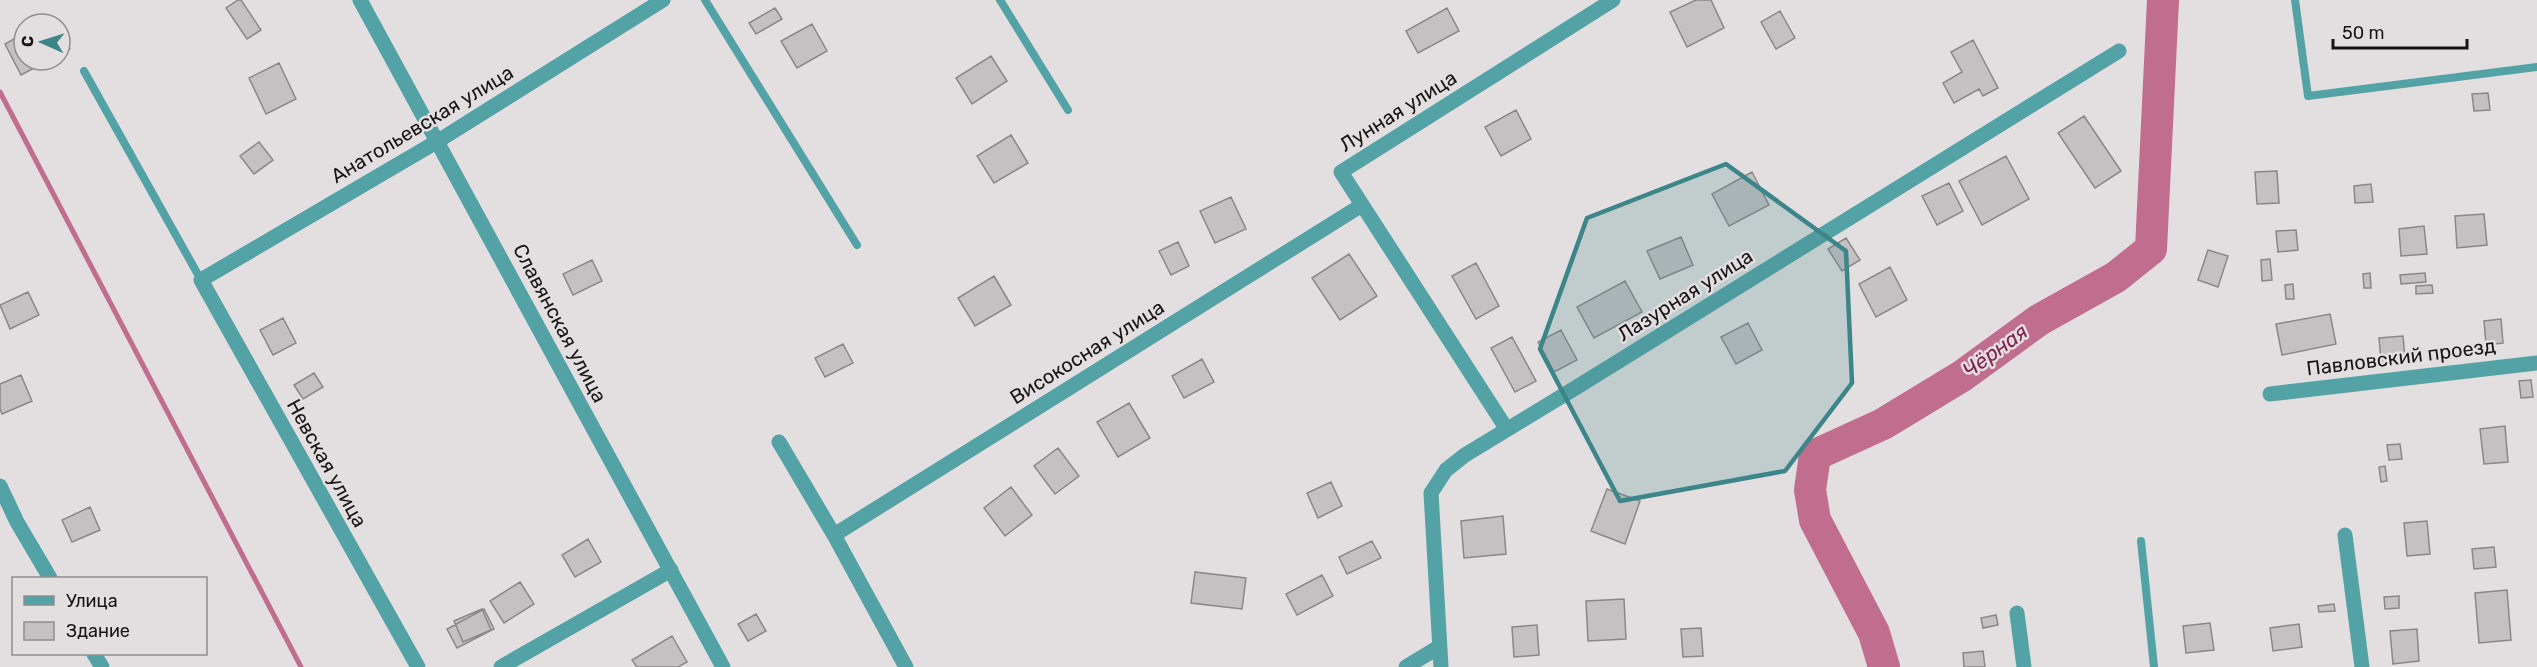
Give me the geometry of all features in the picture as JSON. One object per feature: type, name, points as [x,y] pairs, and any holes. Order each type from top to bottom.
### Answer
[{"type":"street","name":"Славянская улица","points":[[360,0],[723,667]]},
{"type":"street","name":"Анатольевская улица","points":[[201,280],[438,141],[663,0]]},
{"type":"street","name":"Лунная улица","points":[[1506,428],[1341,172],[1613,0]]},
{"type":"street","name":"Лазурная улица","points":[[1441,667],[1431,493],[1446,470],[1506,428],[1587,381],[2119,51]]},
{"type":"street","name":"Високосная улица","points":[[834,535],[1362,205]]},
{"type":"street","name":"Невская улица","points":[[201,280],[418,667]]},
{"type":"street","name":"Павловский проезд","points":[[2270,394],[2537,363]]},
{"type":"street","points":[[779,442],[834,535],[906,667]]},
{"type":"street","points":[[0,486],[17,522],[50,577]]},
{"type":"street","points":[[2345,535],[2362,667]]},
{"type":"street","points":[[501,667],[671,570]]},
{"type":"street","points":[[2017,613],[2024,667]]},
{"type":"street","points":[[1406,667],[1439,647]]},
{"type":"lane","points":[[705,0],[857,245]]},
{"type":"lane","points":[[1000,0],[1068,110]]},
{"type":"lane","points":[[2295,0],[2308,96],[2537,67]]},
{"type":"lane","points":[[84,71],[201,280]]},
{"type":"lane","points":[[2141,541],[2154,667]]},
{"type":"highlighted area","points":[[1726,164],[1846,251],[1852,383],[1785,471],[1620,501],[1540,349],[1587,218]]},
{"type":"building","points":[[241,0],[261,30],[247,39],[226,8]]},
{"type":"building","points":[[1696,0],[1711,0],[1724,28],[1687,47],[1670,12]]},
{"type":"building","points":[[775,8],[782,19],[756,34],[749,23]]},
{"type":"building","points":[[1447,8],[1459,31],[1418,53],[1406,31]]},
{"type":"building","points":[[1780,11],[1795,38],[1776,49],[1761,22]]},
{"type":"building","points":[[812,24],[827,51],[797,68],[781,41]]},
{"type":"building","points":[[12,40],[12,58],[5,44]]},
{"type":"building","points":[[1973,40],[1998,88],[1983,96],[1979,89],[1954,103],[1943,83],[1962,72],[1951,52]]},
{"type":"building","points":[[991,56],[1007,81],[972,104],[956,78]]},
{"type":"building","points":[[279,63],[296,99],[266,114],[249,78]]},
{"type":"building","points":[[2488,93],[2490,110],[2474,111],[2472,94]]},
{"type":"building","points":[[1516,110],[1531,139],[1501,156],[1485,127]]},
{"type":"building","points":[[2084,116],[2121,171],[2095,188],[2058,133]]},
{"type":"building","points":[[1011,135],[1028,163],[994,183],[977,156]]},
{"type":"building","points":[[259,142],[273,160],[254,174],[240,156]]},
{"type":"building","points":[[2006,156],[2029,199],[1982,225],[1959,181]]},
{"type":"building","points":[[2277,171],[2279,203],[2257,204],[2255,172]]},
{"type":"building","points":[[1752,172],[1769,205],[1729,226],[1712,194]]},
{"type":"building","points":[[1949,183],[1963,211],[1937,225],[1922,196]]},
{"type":"building","points":[[2371,184],[2373,202],[2355,203],[2354,186]]},
{"type":"building","points":[[1231,197],[1246,229],[1215,243],[1200,211]]},
{"type":"building","points":[[2484,214],[2487,245],[2457,248],[2455,216]]},
{"type":"building","points":[[2424,226],[2427,254],[2401,256],[2399,229]]},
{"type":"building","points":[[2296,230],[2298,250],[2278,252],[2276,231]]},
{"type":"building","points":[[1681,237],[1693,265],[1660,279],[1647,251]]},
{"type":"building","points":[[1846,238],[1860,260],[1842,271],[1828,249]]},
{"type":"building","points":[[1178,242],[1189,266],[1171,275],[1159,251]]},
{"type":"building","points":[[2208,250],[2228,256],[2218,287],[2198,280]]},
{"type":"building","points":[[1349,254],[1377,296],[1340,320],[1312,278]]},
{"type":"building","points":[[2270,259],[2272,280],[2262,281],[2261,260]]},
{"type":"building","points":[[592,260],[602,281],[573,295],[563,274]]},
{"type":"building","points":[[1476,263],[1499,306],[1476,319],[1452,276]]},
{"type":"building","points":[[1890,267],[1907,300],[1876,317],[1859,284]]},
{"type":"building","points":[[2370,273],[2371,288],[2364,288],[2363,274]]},
{"type":"building","points":[[2425,273],[2426,282],[2401,284],[2400,275]]},
{"type":"building","points":[[994,276],[1011,305],[975,326],[958,298]]},
{"type":"building","points":[[1625,281],[1642,312],[1594,338],[1577,307]]},
{"type":"building","points":[[2293,284],[2294,299],[2286,299],[2285,285]]},
{"type":"building","points":[[2432,285],[2433,293],[2416,294],[2416,286]]},
{"type":"building","points":[[28,292],[39,315],[10,329],[0,305]]},
{"type":"building","points":[[2330,314],[2336,344],[2282,355],[2276,324]]},
{"type":"building","points":[[283,318],[296,343],[273,355],[260,330]]},
{"type":"building","points":[[2501,319],[2503,343],[2486,345],[2484,321]]},
{"type":"building","points":[[1748,323],[1762,350],[1736,364],[1721,337]]},
{"type":"building","points":[[1561,330],[1577,360],[1554,372],[1538,342]]},
{"type":"building","points":[[2403,336],[2405,359],[2381,361],[2379,338]]},
{"type":"building","points":[[1512,337],[1536,381],[1515,392],[1491,348]]},
{"type":"building","points":[[843,344],[853,363],[825,377],[815,358]]},
{"type":"building","points":[[1202,359],[1214,382],[1184,398],[1172,376]]},
{"type":"building","points":[[314,373],[323,387],[303,399],[294,385]]},
{"type":"building","points":[[21,375],[32,401],[2,414],[0,384]]},
{"type":"building","points":[[2531,380],[2533,397],[2521,398],[2519,381]]},
{"type":"building","points":[[1129,403],[1150,438],[1118,457],[1097,422]]},
{"type":"building","points":[[2505,426],[2508,462],[2484,464],[2480,429]]},
{"type":"building","points":[[2400,444],[2402,459],[2389,460],[2387,445]]},
{"type":"building","points":[[1058,448],[1079,476],[1055,494],[1034,466]]},
{"type":"building","points":[[2385,466],[2387,481],[2381,482],[2379,467]]},
{"type":"building","points":[[1331,482],[1342,506],[1318,518],[1307,493]]},
{"type":"building","points":[[1011,487],[1032,515],[1005,536],[984,508]]},
{"type":"building","points":[[1607,489],[1640,501],[1625,544],[1591,531]]},
{"type":"building","points":[[90,507],[100,530],[72,542],[62,520]]},
{"type":"building","points":[[1503,516],[1506,554],[1464,558],[1461,521]]},
{"type":"building","points":[[2427,521],[2430,554],[2407,556],[2404,523]]},
{"type":"building","points":[[588,539],[601,562],[575,577],[562,555]]},
{"type":"building","points":[[1372,541],[1381,558],[1347,574],[1339,557]]},
{"type":"building","points":[[2494,547],[2496,567],[2474,569],[2472,549]]},
{"type":"building","points":[[1195,572],[1246,578],[1242,609],[1191,603]]},
{"type":"building","points":[[1322,575],[1333,596],[1297,615],[1286,594]]},
{"type":"building","points":[[520,582],[534,604],[504,623],[490,601]]},
{"type":"building","points":[[2507,590],[2511,640],[2479,643],[2475,593]]},
{"type":"building","points":[[2399,596],[2399,608],[2385,609],[2384,597]]},
{"type":"building","points":[[1624,599],[1626,639],[1588,641],[1586,601]]},
{"type":"building","points":[[2334,604],[2335,611],[2319,612],[2318,606]]},
{"type":"building","points":[[482,609],[491,630],[463,642],[454,621]]},
{"type":"building","points":[[484,609],[494,629],[457,648],[447,629]]},
{"type":"building","points":[[756,614],[766,631],[748,641],[738,624]]},
{"type":"building","points":[[1996,615],[1998,625],[1983,628],[1981,618]]},
{"type":"building","points":[[2210,623],[2214,650],[2186,653],[2183,626]]},
{"type":"building","points":[[2299,624],[2302,647],[2273,651],[2270,628]]},
{"type":"building","points":[[1537,625],[1539,655],[1514,657],[1512,627]]},
{"type":"building","points":[[1701,628],[1703,656],[1683,657],[1681,629]]},
{"type":"building","points":[[2417,629],[2419,661],[2393,664],[2390,631]]},
{"type":"building","points":[[672,636],[687,662],[678,667],[637,667],[632,660]]},
{"type":"building","points":[[1983,651],[1985,667],[1964,667],[1963,653]]},
{"type":"waterway","name":"Чёрная","points":[[1884,667],[1874,633],[1815,520],[1810,490],[1815,455],[1883,424],[1962,376],[2039,320],[2116,277],[2151,249],[2163,0]]},
{"type":"waterway","points":[[0,92],[301,667]]}]
